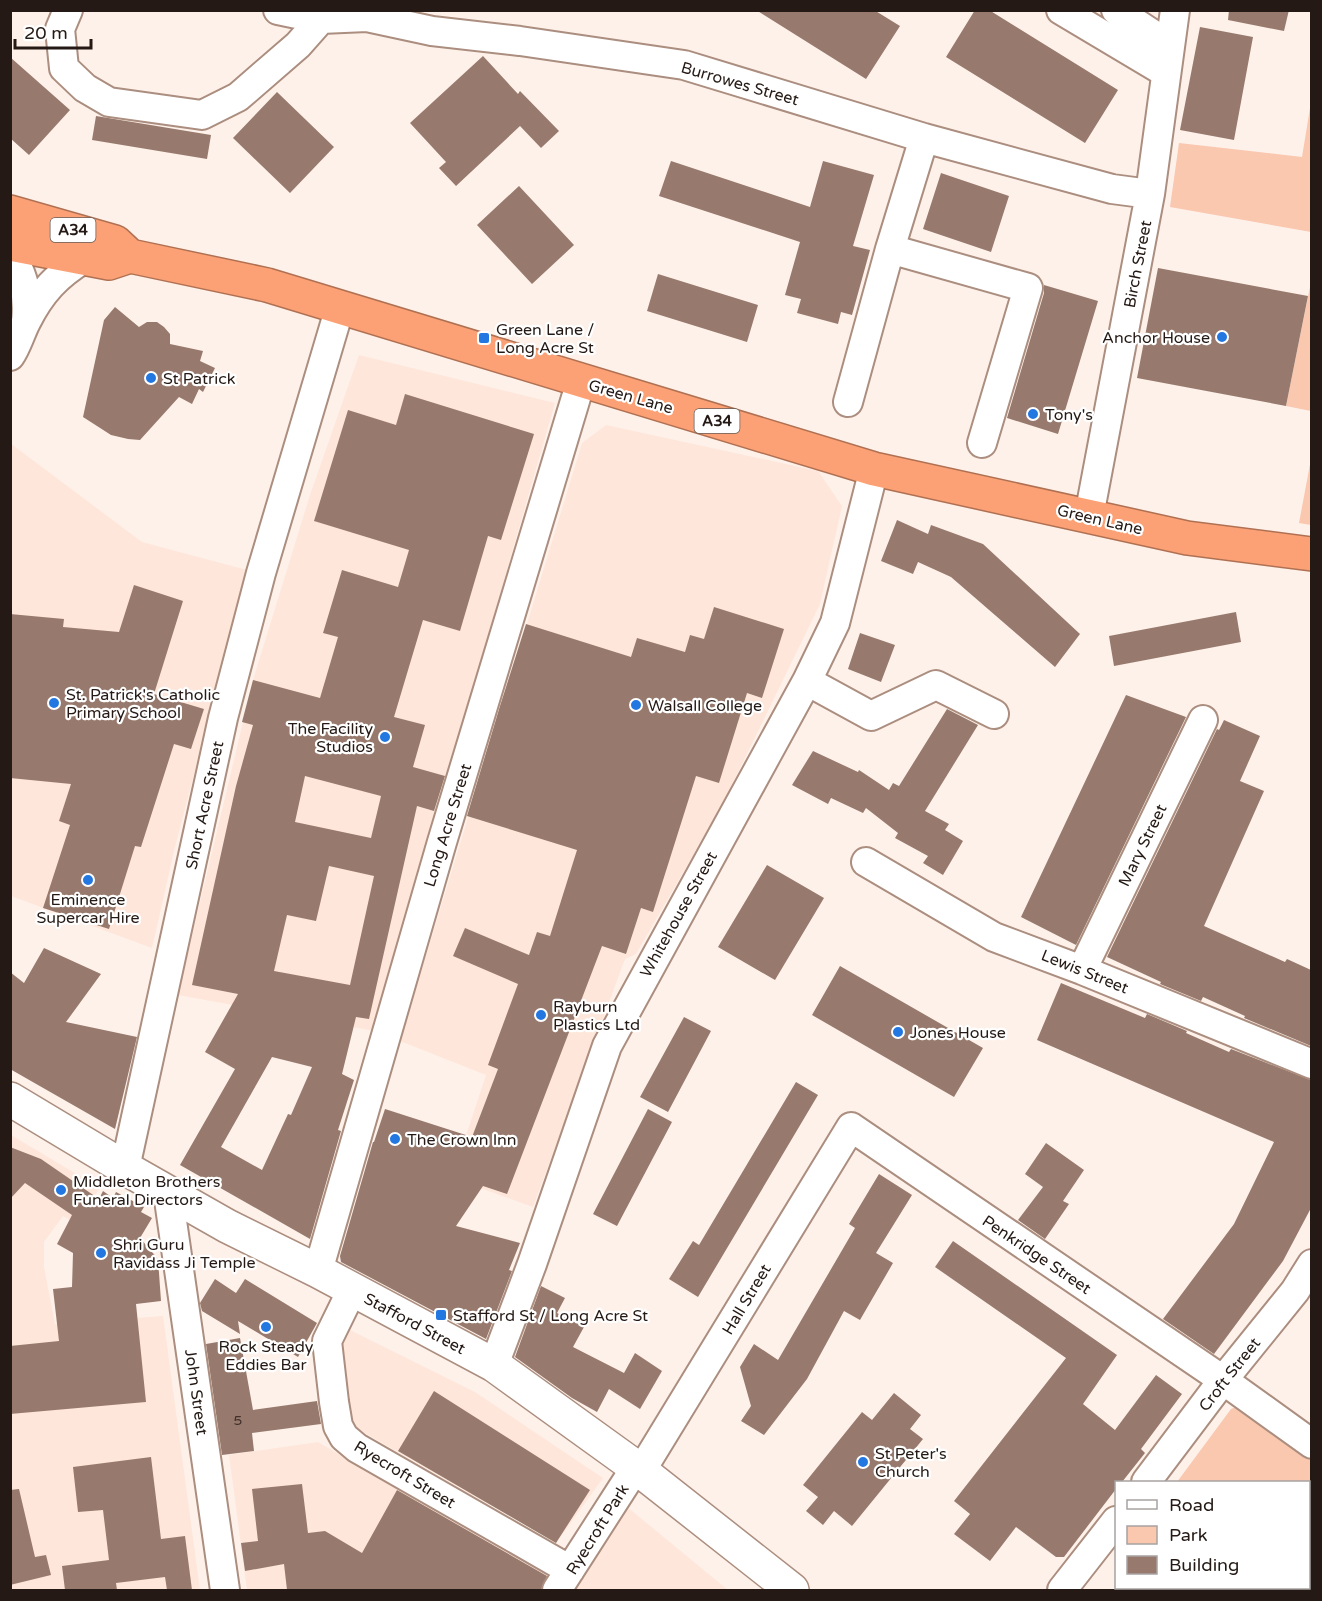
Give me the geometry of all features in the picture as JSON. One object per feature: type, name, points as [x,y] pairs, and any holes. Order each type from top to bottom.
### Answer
[{"type":"highway","name":"Green Lane","points":[[10,212],[115,242],[130,256],[267,285],[874,469],[1187,538],[1311,554]]},
{"type":"highway","name":"Green Lane","points":[[10,244],[110,263],[130,256]]},
{"type":"main road","name":"Stafford Street","points":[[10,1099],[227,1226],[318,1271],[494,1365],[639,1469],[792,1590]]},
{"type":"street","points":[[68,10],[60,29],[64,68],[85,88],[109,102],[202,115],[238,97],[298,45],[321,19]]},
{"type":"street","name":"Burrowes Street","points":[[278,10],[321,19],[367,17],[432,31],[520,41],[684,65],[924,138],[1112,189],[1150,194]]},
{"type":"street","points":[[1061,10],[1165,72]]},
{"type":"street","points":[[1116,10],[1169,45]]},
{"type":"street","name":"Birch Street","points":[[1089,516],[1150,194],[1175,10]]},
{"type":"street","points":[[848,402],[890,249],[924,138]]},
{"type":"street","points":[[890,249],[1028,288],[982,443]]},
{"type":"street","points":[[10,251],[24,280],[28,302],[26,322]]},
{"type":"street","points":[[10,356],[26,322],[47,288],[64,271],[85,258]]},
{"type":"street","name":"Short Acre Street","points":[[125,1168],[223,718],[261,573],[340,307]]},
{"type":"street","name":"Long Acre Street","points":[[318,1271],[442,842],[581,381]]},
{"type":"street","name":"Whitehouse Street","points":[[494,1365],[532,1264],[607,1046],[807,681],[835,623],[874,469]]},
{"type":"street","points":[[807,681],[871,716],[936,685],[994,714]]},
{"type":"street","name":"Mary Street","points":[[1082,970],[1203,720]]},
{"type":"street","name":"Lewis Street","points":[[866,861],[994,937],[1082,970],[1311,1064]]},
{"type":"street","name":"Penkridge Street","points":[[851,1127],[1223,1380],[1311,1444]]},
{"type":"street","name":"Hall Street","points":[[639,1469],[851,1127]]},
{"type":"street","name":"John Street","points":[[168,1193],[225,1590]]},
{"type":"street","name":"Croft Street","points":[[1147,1481],[1223,1380],[1295,1291],[1311,1264]]},
{"type":"street","name":"Ryecroft Street","points":[[352,1290],[327,1341],[338,1426],[344,1437],[357,1448],[564,1580]]},
{"type":"street","name":"Ryecroft Park","points":[[564,1580],[639,1469]]},
{"type":"street","points":[[1062,1590],[1115,1522]]},
{"type":"shaded area","points":[[359,355],[555,403],[374,1031],[178,995],[253,680],[310,495]]},
{"type":"shaded area","name":"Walsall College","points":[[606,425],[818,471],[842,506],[820,604],[721,807],[636,954],[625,959],[533,1207],[452,1178],[486,1075],[400,1041],[582,443]]},
{"type":"shaded area","points":[[10,443],[142,542],[247,570],[174,851],[152,948],[11,896]]},
{"type":"shaded area","points":[[11,1135],[100,1188],[76,1223],[63,1216],[44,1242],[44,1267],[55,1324],[163,1316],[200,1590],[11,1590]]},
{"type":"shaded area","points":[[348,1329],[475,1392],[603,1478],[556,1543],[507,1512],[486,1503],[353,1426],[334,1337]]},
{"type":"shaded area","points":[[318,1442],[553,1576],[544,1590],[247,1590],[229,1455]]},
{"type":"shaded area","points":[[626,1506],[728,1590],[572,1590]]},
{"type":"green space","points":[[1311,102],[1311,232],[1170,207],[1179,143],[1302,157]]},
{"type":"green space","points":[[1311,282],[1311,411],[1286,406]]},
{"type":"green space","points":[[1311,459],[1311,525],[1299,523]]},
{"type":"green space","points":[[1241,1405],[1311,1456],[1310,1535],[1310,1481],[1178,1481],[1231,1409]]},
{"type":"green space","points":[[1178,1589],[1270,1589],[1268,1590]]},
{"type":"building","points":[[756,10],[874,10],[900,26],[866,79]]},
{"type":"building","points":[[975,10],[989,10],[1118,90],[1085,143],[946,57]]},
{"type":"building","points":[[1229,10],[1289,10],[1284,31],[1228,20]]},
{"type":"building","points":[[1200,27],[1253,37],[1234,140],[1180,130]]},
{"type":"building","points":[[483,56],[518,94],[520,91],[559,131],[541,148],[520,126],[456,186],[439,168],[446,162],[410,123]]},
{"type":"building","points":[[10,57],[70,110],[29,155],[10,138]]},
{"type":"building","points":[[277,92],[334,147],[290,193],[233,138]]},
{"type":"building","points":[[96,116],[211,135],[207,159],[92,140]]},
{"type":"building","points":[[671,161],[810,207],[823,161],[874,175],[853,246],[870,250],[852,315],[841,312],[838,324],[797,313],[801,299],[785,295],[800,242],[659,196]]},
{"type":"building","points":[[941,173],[1009,196],[991,252],[923,229]]},
{"type":"building","points":[[519,186],[574,245],[532,284],[477,225]]},
{"type":"building","name":"Anchor House","points":[[1158,268],[1308,296],[1286,406],[1137,378]]},
{"type":"building","points":[[658,274],[758,305],[747,342],[647,311]]},
{"type":"building","points":[[1044,285],[1098,301],[1058,434],[1007,418],[1044,293]]},
{"type":"building","name":"St Patrick","points":[[115,307],[139,327],[147,322],[157,322],[170,334],[170,344],[203,351],[200,361],[215,368],[203,392],[199,389],[192,404],[179,397],[140,440],[111,435],[83,417],[104,320]]},
{"type":"building","points":[[405,394],[534,434],[501,540],[488,536],[460,631],[423,620],[394,717],[425,725],[413,767],[445,776],[434,811],[417,806],[369,1019],[356,1017],[342,1074],[354,1080],[338,1130],[341,1131],[310,1239],[180,1165],[235,1069],[205,1052],[238,994],[192,985],[236,786],[253,725],[242,722],[253,680],[320,698],[338,637],[323,633],[342,570],[398,587],[409,550],[314,521],[348,410],[396,425]],"holes":[[[305,776],[381,796],[371,838],[295,822]],[[329,866],[374,876],[350,985],[274,971],[287,915],[316,921]],[[272,1057],[312,1067],[291,1115],[288,1114],[262,1170],[221,1147]]]},
{"type":"building","points":[[897,520],[928,534],[931,525],[983,544],[1080,634],[1055,667],[951,577],[918,562],[913,574],[881,561]]},
{"type":"building","points":[[134,585],[183,601],[154,694],[204,709],[191,749],[174,744],[141,847],[135,846],[109,929],[43,908],[70,825],[59,821],[71,784],[10,778],[10,614],[64,619],[63,627],[119,632]]},
{"type":"building","points":[[714,607],[784,629],[762,698],[747,693],[719,783],[696,776],[653,912],[641,908],[626,954],[602,946],[507,1194],[483,1186],[456,1226],[520,1243],[509,1270],[512,1271],[486,1339],[341,1262],[340,1256],[373,1142],[385,1109],[472,1137],[498,1069],[488,1065],[518,984],[453,956],[465,928],[529,955],[537,932],[550,936],[577,850],[467,816],[500,706],[526,624],[631,657],[637,638],[685,652],[690,635],[704,639]]},
{"type":"building","points":[[1236,612],[1241,642],[1114,666],[1109,636]]},
{"type":"building","points":[[860,633],[895,645],[881,682],[848,669]]},
{"type":"building","points":[[1126,695],[1186,717],[1076,945],[1021,917]]},
{"type":"building","points":[[947,709],[978,725],[925,811],[949,824],[945,830],[963,841],[943,875],[923,863],[928,856],[895,838],[898,833],[866,808],[863,813],[831,798],[828,804],[792,785],[813,751],[858,772],[859,770],[889,790],[893,783],[899,786]]},
{"type":"building","points":[[1224,720],[1260,736],[1240,781],[1264,791],[1204,926],[1285,962],[1287,959],[1311,970],[1311,1046],[1244,1018],[1245,1016],[1203,997],[1201,1001],[1160,984],[1161,982],[1107,957],[1217,729],[1219,730]]},
{"type":"building","points":[[767,865],[824,898],[775,980],[718,947]]},
{"type":"building","points":[[44,948],[101,974],[66,1022],[137,1037],[115,1129],[10,1069],[10,972],[24,983]]},
{"type":"building","name":"Jones House","points":[[840,966],[983,1048],[954,1097],[812,1015]]},
{"type":"building","points":[[1061,983],[1145,1018],[1147,1014],[1229,1052],[1231,1049],[1311,1080],[1311,1208],[1283,1261],[1214,1354],[1163,1319],[1234,1224],[1274,1142],[1037,1040]]},
{"type":"building","points":[[684,1017],[711,1031],[668,1112],[640,1097]]},
{"type":"building","points":[[796,1082],[818,1095],[698,1297],[669,1279],[693,1241],[699,1245]]},
{"type":"building","points":[[648,1109],[672,1122],[617,1226],[593,1214]]},
{"type":"building","points":[[1046,1143],[1084,1170],[1063,1201],[1069,1204],[1045,1239],[1018,1220],[1043,1187],[1025,1174]]},
{"type":"building","points":[[10,1147],[41,1159],[99,1199],[103,1191],[113,1198],[116,1192],[144,1207],[141,1212],[152,1218],[140,1238],[158,1259],[161,1301],[136,1304],[146,1402],[10,1414],[10,1346],[59,1341],[53,1289],[72,1287],[73,1253],[57,1244],[72,1215],[25,1183],[10,1199]]},
{"type":"building","points":[[879,1174],[912,1195],[876,1253],[893,1263],[860,1320],[844,1311],[807,1379],[764,1435],[741,1421],[751,1406],[740,1367],[754,1344],[778,1360],[855,1228],[849,1224]]},
{"type":"building","points":[[953,1241],[1117,1355],[1083,1404],[1115,1430],[1156,1375],[1182,1394],[1141,1449],[1145,1453],[1123,1481],[1115,1481],[1115,1490],[1064,1557],[1056,1557],[1016,1527],[990,1561],[954,1534],[970,1514],[954,1501],[1066,1358],[935,1267]]},
{"type":"building","points":[[215,1279],[236,1293],[245,1279],[317,1323],[298,1357],[238,1321],[240,1334],[202,1311],[200,1303]]},
{"type":"building","points":[[541,1286],[565,1298],[557,1313],[584,1327],[573,1347],[624,1373],[635,1353],[662,1371],[640,1409],[609,1389],[597,1412],[572,1398],[515,1357]]},
{"type":"building","points":[[240,1338],[253,1410],[317,1401],[321,1424],[252,1433],[254,1451],[222,1455],[206,1344]]},
{"type":"building","points":[[434,1391],[590,1490],[556,1543],[398,1451]]},
{"type":"building","name":"St Peter's Church","points":[[894,1393],[921,1415],[910,1429],[923,1439],[852,1526],[834,1511],[823,1525],[806,1511],[818,1497],[803,1485],[862,1412],[872,1420]]},
{"type":"building","points":[[151,1457],[161,1539],[185,1536],[192,1590],[167,1590],[165,1577],[116,1583],[117,1590],[65,1590],[62,1566],[109,1560],[103,1510],[78,1512],[73,1467]]},
{"type":"building","points":[[302,1484],[308,1533],[325,1531],[362,1553],[397,1490],[547,1576],[541,1590],[287,1590],[284,1564],[245,1571],[241,1543],[258,1541],[252,1489]]},
{"type":"building","points":[[19,1489],[35,1557],[46,1555],[51,1575],[10,1585],[10,1490]]},
{"type":"place","name":"Anchor House","points":[[1222,337]]},
{"type":"place","name":"Green Lane / Long Acre St","points":[[484,338]]},
{"type":"place","name":"St Patrick","points":[[151,378]]},
{"type":"place","name":"Tony's","points":[[1033,414]]},
{"type":"place","name":"St. Patrick's Catholic Primary School","points":[[54,703]]},
{"type":"place","name":"Walsall College","points":[[636,705]]},
{"type":"place","name":"The Facility Studios","points":[[385,737]]},
{"type":"place","name":"Eminence Supercar Hire","points":[[88,880]]},
{"type":"place","name":"Rayburn Plastics Ltd","points":[[541,1015]]},
{"type":"place","name":"Jones House","points":[[898,1032]]},
{"type":"place","name":"The Crown Inn","points":[[395,1139]]},
{"type":"place","name":"Middleton Brothers Funeral Directors","points":[[61,1190]]},
{"type":"place","name":"Shri Guru Ravidass Ji Temple","points":[[101,1253]]},
{"type":"place","name":"Stafford St / Long Acre St","points":[[441,1315]]},
{"type":"place","name":"Rock Steady Eddies Bar","points":[[266,1327]]},
{"type":"place","name":"St Peter's Church","points":[[863,1462]]}]
